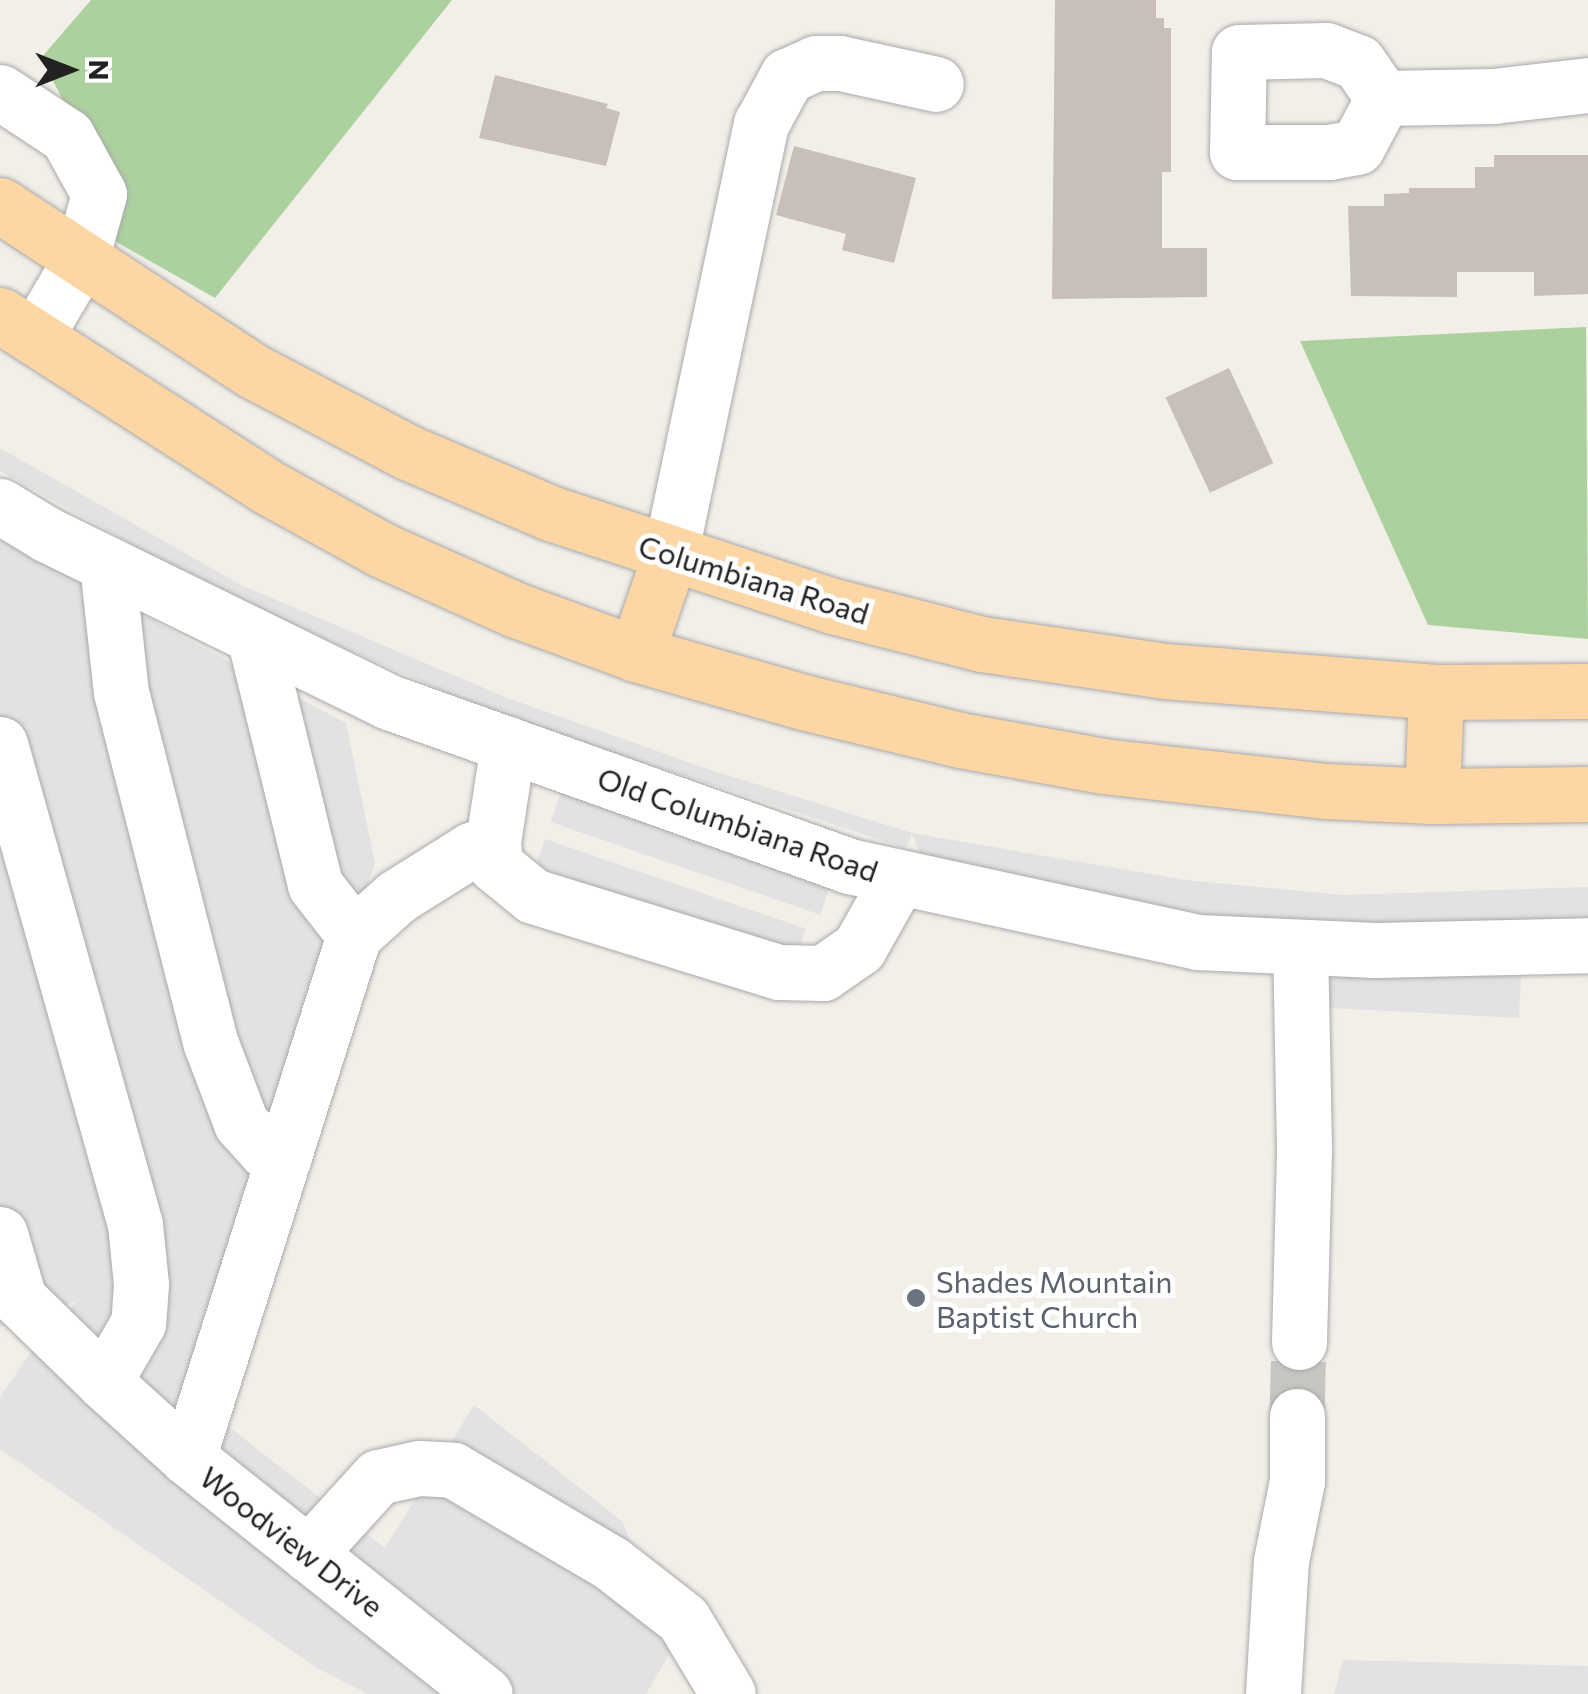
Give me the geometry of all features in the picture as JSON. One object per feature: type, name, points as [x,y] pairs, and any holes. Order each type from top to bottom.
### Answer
[{"type":"main road","name":"Columbiana Road","points":[[0,206],[309,404],[550,513],[670,556],[982,644],[1165,671],[1436,692],[1588,692]]},
{"type":"main road","points":[[17,326],[250,476],[382,550],[516,610],[636,654],[838,711],[1102,766],[1235,782],[1432,796],[1588,794]]},
{"type":"main road","points":[[636,654],[670,556]]},
{"type":"main road","points":[[1432,796],[1436,692]]},
{"type":"street","points":[[670,556],[760,124],[787,76],[816,63],[840,63],[936,84]]},
{"type":"street","points":[[1383,98],[1493,96],[1588,85]]},
{"type":"street","points":[[0,92],[67,136],[99,194],[82,259],[17,326]]},
{"type":"street","name":"Old Columbiana Road","points":[[0,506],[107,564],[388,702],[849,866],[1197,942],[1375,950],[1588,946]]},
{"type":"street","points":[[107,564],[121,692],[210,1044],[240,1123],[266,1151],[284,1158]]},
{"type":"street","points":[[254,636],[314,885],[354,935]]},
{"type":"street","points":[[0,744],[135,1224],[142,1284],[138,1323],[104,1382]]},
{"type":"street","points":[[508,744],[493,842],[494,865],[533,896],[779,972],[823,973],[859,948],[899,877]]},
{"type":"street","points":[[188,1458],[354,935],[396,897],[471,850],[493,842]]},
{"type":"street","points":[[1299,1342],[1304,1150],[1300,947]]},
{"type":"street","name":"Woodview Drive","points":[[0,1234],[18,1299],[104,1382],[188,1458],[485,1694]]},
{"type":"street","points":[[1273,1694],[1280,1561],[1297,1481],[1297,1416]]},
{"type":"street","points":[[308,1554],[378,1477],[418,1468],[453,1470],[611,1563],[683,1620],[728,1694]]},
{"type":"green space","points":[[91,0],[452,0],[215,298],[113,240],[65,104],[41,58]]},
{"type":"green space","points":[[1586,327],[1588,639],[1428,625],[1300,341]]},
{"type":"shaded area","points":[[0,448],[241,585],[510,699],[711,770],[912,833],[1185,880],[1343,895],[1588,887],[1588,922],[1457,927],[1206,919],[925,864],[912,834],[906,848],[503,717],[233,600],[0,471]]},
{"type":"shaded area","points":[[0,540],[346,723],[375,863],[190,1397],[385,1548],[474,1405],[622,1521],[674,1646],[646,1694],[368,1694],[317,1668],[0,1449],[0,1397],[38,1342],[77,1301],[0,1327]]},
{"type":"shaded area","points":[[563,786],[832,879],[820,915],[551,822]]},
{"type":"shaded area","points":[[545,839],[806,929],[791,971],[530,882]]},
{"type":"shaded area","points":[[1319,965],[1521,976],[1519,1018],[1317,1007]]},
{"type":"shaded area","points":[[1343,1660],[1588,1666],[1588,1694],[1334,1694]]},
{"type":"building","points":[[1055,0],[1156,0],[1156,18],[1164,18],[1164,28],[1171,28],[1171,172],[1162,172],[1162,248],[1207,248],[1207,297],[1052,299]]},
{"type":"building","points":[[495,75],[608,104],[606,108],[620,112],[606,166],[479,138]]},
{"type":"building","points":[[794,146],[916,178],[894,263],[842,250],[846,234],[776,215]]},
{"type":"building","points":[[1494,155],[1588,155],[1588,294],[1534,296],[1534,272],[1457,272],[1457,297],[1351,296],[1348,206],[1384,206],[1384,194],[1409,193],[1409,188],[1475,188],[1475,167],[1494,167]]},
{"type":"building","points":[[1229,368],[1273,463],[1210,493],[1166,398]]},
{"type":"tunnel","points":[[1297,1416],[1299,1342]]},
{"type":"place","name":"Shades Mountain Baptist Church","points":[[916,1298]]}]
